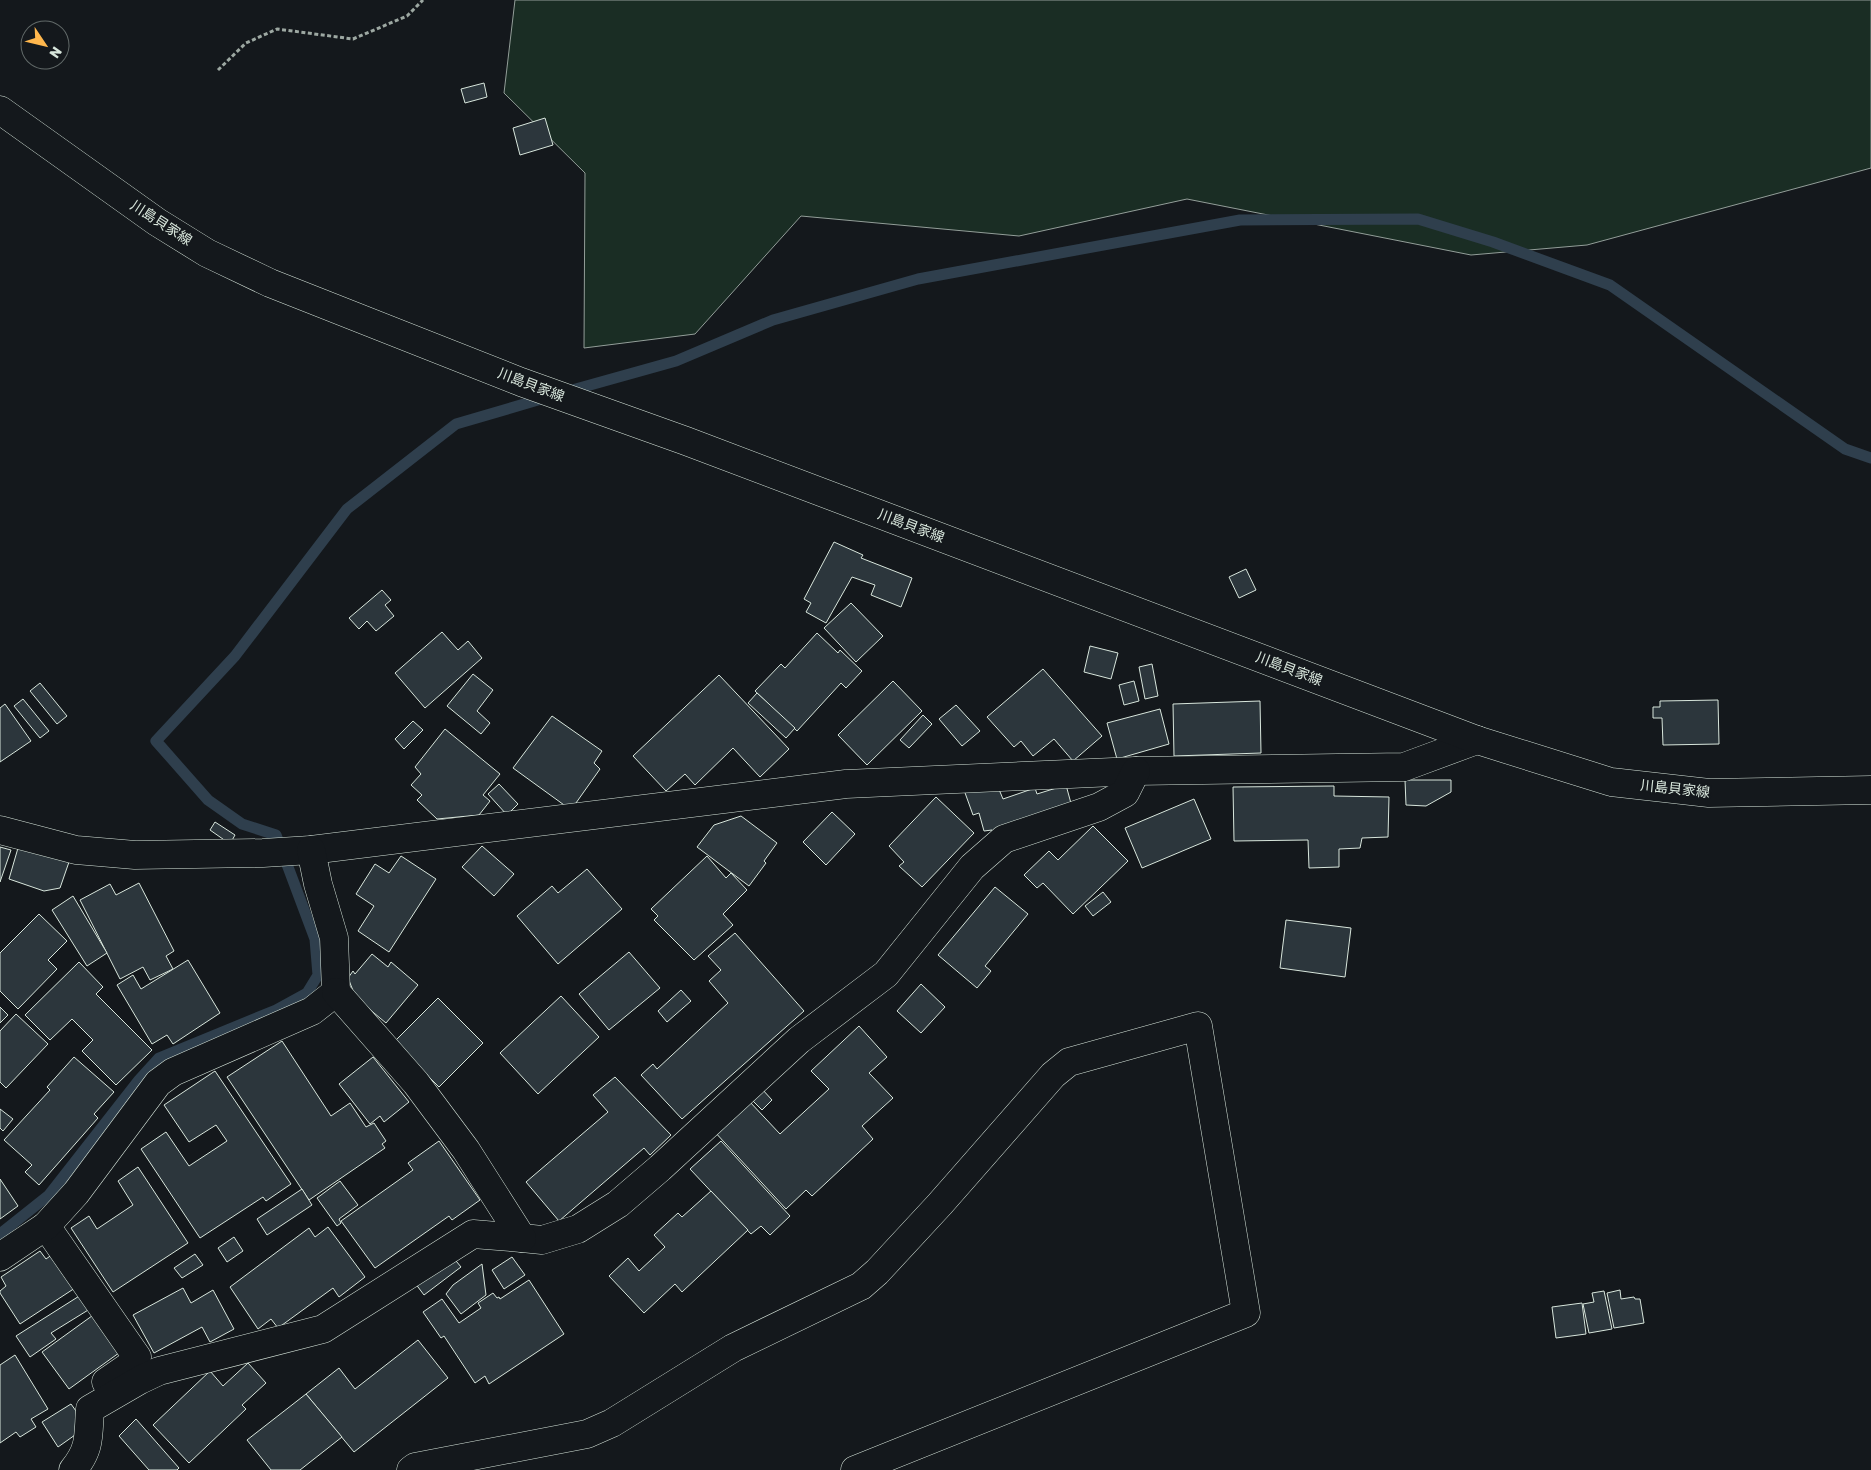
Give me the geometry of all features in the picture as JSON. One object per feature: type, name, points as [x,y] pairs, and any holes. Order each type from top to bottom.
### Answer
[{"type":"street","name":"川島貝家線","points":[[0,110],[157,222],[208,253],[270,282],[522,382],[695,444],[1477,740],[1611,782],[1709,793],[1871,790]]},
{"type":"street","points":[[0,830],[76,850],[135,855],[263,853],[311,850],[846,784],[1136,771],[1404,767],[1477,740]]},
{"type":"street","points":[[90,1409],[159,1371],[323,1328],[473,1234],[542,1240],[578,1228],[618,1204],[660,1168],[799,1040],[886,974],[972,867],[1004,839],[1108,803],[1125,794],[1136,771]]},
{"type":"street","points":[[311,850],[318,884],[334,938],[336,992],[416,1083],[460,1142],[522,1238]]},
{"type":"street","points":[[0,1257],[46,1226],[76,1193],[158,1083],[173,1072],[312,1011],[336,992]]},
{"type":"street","points":[[411,1470],[414,1467],[587,1434],[612,1423],[733,1348],[861,1286],[877,1272],[934,1211],[1058,1071],[1069,1062],[1198,1026],[1246,1313],[855,1470]]},
{"type":"street","points":[[46,1226],[137,1357],[135,1362],[92,1393],[87,1446],[84,1455],[73,1470]]},
{"type":"path","points":[[218,70],[246,43],[277,29],[353,39],[407,16],[423,0]]},
{"type":"green space","points":[[515,0],[1871,0],[1871,168],[1587,245],[1471,255],[1187,199],[1019,236],[801,216],[695,334],[584,348],[585,173],[504,93]]},
{"type":"building","points":[[484,83],[487,97],[465,103],[461,89]]},
{"type":"building","points":[[545,118],[553,145],[520,155],[513,128]]},
{"type":"building","points":[[834,542],[863,555],[861,558],[912,578],[901,607],[871,595],[875,585],[852,577],[826,623],[806,612],[811,603],[804,599]]},
{"type":"building","points":[[1246,569],[1256,590],[1239,598],[1229,577]]},
{"type":"building","points":[[382,590],[391,600],[385,605],[394,616],[376,631],[367,621],[359,629],[349,618]]},
{"type":"building","points":[[851,603],[883,636],[856,662],[824,628]]},
{"type":"building","points":[[442,632],[458,650],[468,641],[482,658],[425,708],[395,673]]},
{"type":"building","points":[[817,633],[838,653],[840,650],[862,671],[846,688],[841,683],[797,731],[755,691],[781,664],[785,668]]},
{"type":"building","points":[[1090,646],[1118,653],[1111,679],[1084,672]]},
{"type":"building","points":[[1152,664],[1158,696],[1145,699],[1139,667]]},
{"type":"building","points":[[1043,669],[1102,736],[1073,761],[1054,739],[1033,756],[1021,741],[1014,747],[987,717]]},
{"type":"building","points":[[473,674],[493,690],[477,711],[490,723],[481,734],[447,706]]},
{"type":"building","points":[[719,675],[789,749],[760,777],[733,748],[695,785],[685,774],[666,791],[633,756]]},
{"type":"building","points":[[893,681],[922,711],[867,765],[838,735]]},
{"type":"building","points":[[1134,681],[1139,701],[1124,705],[1119,685]]},
{"type":"building","points":[[40,683],[67,716],[57,724],[30,691]]},
{"type":"building","points":[[757,693],[795,728],[786,738],[748,703]]},
{"type":"building","points":[[23,699],[49,731],[40,738],[14,706]]},
{"type":"building","points":[[1718,700],[1719,744],[1663,745],[1662,718],[1653,718],[1653,707],[1660,707],[1660,701]]},
{"type":"building","points":[[1260,701],[1261,753],[1174,756],[1173,704]]},
{"type":"building","points":[[5,704],[31,741],[0,762],[0,708]]},
{"type":"building","points":[[956,705],[980,731],[962,746],[939,719]]},
{"type":"building","points":[[1160,709],[1169,744],[1117,759],[1107,723]]},
{"type":"building","points":[[923,715],[932,724],[909,748],[900,740]]},
{"type":"building","points":[[552,716],[602,751],[594,763],[600,769],[571,810],[513,768]]},
{"type":"building","points":[[413,721],[423,730],[404,749],[395,739]]},
{"type":"building","points":[[445,729],[500,774],[483,795],[490,801],[479,815],[437,819],[417,800],[422,795],[411,785],[421,774],[415,767]]},
{"type":"building","points":[[1405,780],[1451,780],[1451,792],[1426,806],[1406,805]]},
{"type":"building","points":[[499,784],[518,804],[507,815],[488,794]]},
{"type":"building","points":[[1066,785],[1072,807],[993,833],[992,830],[984,831],[979,813],[973,815],[964,790],[998,787],[1003,799],[1035,788],[1037,794]]},
{"type":"building","points":[[1334,786],[1334,796],[1389,797],[1388,837],[1362,838],[1360,848],[1339,849],[1339,867],[1309,868],[1308,840],[1234,841],[1233,787]]},
{"type":"building","points":[[936,797],[974,833],[922,887],[899,866],[904,862],[889,846]]},
{"type":"building","points":[[1194,799],[1211,839],[1142,868],[1125,828]]},
{"type":"building","points":[[832,812],[855,834],[826,865],[803,842]]},
{"type":"building","points":[[741,816],[777,843],[764,861],[766,863],[749,886],[697,847],[714,825]]},
{"type":"building","points":[[215,822],[235,835],[230,844],[210,830]]},
{"type":"building","points":[[1093,826],[1128,861],[1073,914],[1043,883],[1037,888],[1024,875],[1049,851],[1058,860]]},
{"type":"building","points":[[482,846],[514,874],[494,896],[462,867]]},
{"type":"building","points":[[0,847],[11,850],[0,882]]},
{"type":"building","points":[[18,848],[69,862],[60,888],[44,891],[9,879]]},
{"type":"building","points":[[401,856],[436,879],[389,952],[358,931],[374,906],[356,894],[375,864],[389,873]]},
{"type":"building","points":[[707,856],[726,878],[731,873],[747,890],[723,914],[733,925],[694,960],[654,920],[658,916],[651,909]]},
{"type":"building","points":[[587,869],[622,909],[558,964],[517,916],[552,886],[558,893]]},
{"type":"building","points":[[139,883],[174,951],[166,956],[173,969],[150,980],[143,967],[120,979],[80,900],[110,884],[116,895]]},
{"type":"building","points":[[995,887],[1028,914],[985,966],[991,971],[977,988],[938,955]]},
{"type":"building","points":[[1103,892],[1111,902],[1093,916],[1085,906]]},
{"type":"building","points":[[73,896],[107,953],[87,966],[52,910]]},
{"type":"building","points":[[39,914],[67,941],[48,960],[57,969],[18,1009],[0,991],[0,953]]},
{"type":"building","points":[[1286,920],[1351,928],[1345,977],[1280,968]]},
{"type":"building","points":[[735,933],[804,1011],[682,1119],[641,1075],[653,1064],[657,1069],[728,1003],[709,981],[721,970],[708,956]]},
{"type":"building","points":[[629,952],[660,988],[609,1030],[579,994]]},
{"type":"building","points":[[372,954],[388,967],[391,962],[418,985],[386,1023],[356,998],[348,978],[353,971],[355,974]]},
{"type":"building","points":[[188,960],[220,1013],[173,1044],[167,1035],[152,1044],[117,985],[133,975],[141,989]]},
{"type":"building","points":[[79,962],[103,987],[96,994],[152,1050],[116,1085],[82,1051],[93,1040],[72,1019],[50,1040],[25,1015]]},
{"type":"building","points":[[921,984],[945,1007],[921,1033],[897,1011]]},
{"type":"building","points":[[681,990],[691,1001],[667,1022],[658,1011]]},
{"type":"building","points":[[561,996],[599,1037],[538,1094],[500,1053]]},
{"type":"building","points":[[438,998],[483,1043],[439,1087],[394,1042]]},
{"type":"building","points":[[0,1007],[8,1015],[0,1023]]},
{"type":"building","points":[[16,1014],[48,1044],[6,1088],[0,1082],[0,1031]]},
{"type":"building","points":[[859,1026],[887,1057],[869,1073],[893,1098],[862,1126],[873,1139],[812,1196],[806,1190],[786,1209],[713,1130],[749,1101],[780,1134],[829,1089],[811,1071]]},
{"type":"building","points":[[282,1041],[331,1116],[350,1103],[366,1127],[374,1123],[386,1141],[382,1144],[385,1148],[309,1200],[227,1077]]},
{"type":"building","points":[[74,1057],[114,1092],[94,1114],[98,1118],[39,1185],[25,1172],[32,1165],[4,1140],[50,1090],[47,1087]]},
{"type":"building","points":[[373,1057],[409,1102],[384,1122],[380,1116],[370,1124],[339,1084]]},
{"type":"building","points":[[215,1071],[291,1184],[266,1201],[263,1197],[200,1238],[141,1149],[166,1132],[189,1166],[227,1141],[216,1125],[189,1142],[164,1105]]},
{"type":"building","points":[[615,1077],[671,1135],[650,1155],[644,1148],[559,1221],[526,1182],[608,1112],[593,1095]]},
{"type":"building","points":[[762,1089],[772,1100],[762,1110],[751,1099]]},
{"type":"building","points":[[0,1109],[13,1119],[3,1131],[0,1128]]},
{"type":"building","points":[[439,1141],[480,1200],[452,1220],[449,1216],[375,1268],[341,1221],[413,1170],[408,1163]]},
{"type":"building","points":[[721,1141],[790,1216],[770,1235],[761,1226],[751,1234],[690,1169]]},
{"type":"building","points":[[138,1167],[188,1243],[113,1292],[71,1228],[89,1216],[97,1229],[133,1205],[118,1181]]},
{"type":"building","points":[[0,1179],[18,1206],[0,1219]]},
{"type":"building","points":[[340,1181],[358,1205],[339,1219],[341,1223],[337,1226],[317,1198]]},
{"type":"building","points":[[302,1189],[312,1205],[267,1235],[257,1219]]},
{"type":"building","points":[[711,1191],[748,1230],[682,1292],[675,1284],[644,1313],[609,1276],[628,1258],[639,1271],[665,1247],[654,1235],[678,1213],[682,1217]]},
{"type":"building","points":[[328,1227],[365,1277],[339,1297],[333,1288],[278,1328],[271,1319],[258,1329],[230,1287],[309,1228],[315,1237]]},
{"type":"building","points":[[234,1237],[243,1251],[227,1262],[218,1248]]},
{"type":"building","points":[[40,1251],[46,1259],[53,1254],[75,1288],[20,1324],[0,1293],[6,1286],[1,1277]]},
{"type":"building","points":[[195,1254],[203,1265],[182,1278],[174,1268]]},
{"type":"building","points":[[452,1256],[461,1267],[424,1295],[415,1283]]},
{"type":"building","points":[[512,1257],[525,1275],[504,1289],[492,1270]]},
{"type":"building","points":[[482,1264],[486,1295],[461,1314],[446,1294],[453,1285]]},
{"type":"building","points":[[529,1280],[564,1334],[489,1384],[485,1376],[475,1383],[444,1336],[441,1338],[423,1312],[442,1299],[459,1323],[481,1308],[478,1303],[493,1293],[500,1299]]},
{"type":"building","points":[[183,1288],[191,1303],[213,1290],[234,1329],[210,1342],[202,1327],[154,1353],[133,1315]]},
{"type":"building","points":[[1620,1290],[1621,1299],[1634,1297],[1635,1299],[1640,1299],[1644,1323],[1614,1328],[1607,1293]]},
{"type":"building","points":[[1604,1291],[1612,1329],[1589,1333],[1583,1304],[1594,1302],[1592,1293]]},
{"type":"building","points":[[84,1293],[93,1307],[51,1333],[56,1339],[30,1357],[16,1336]]},
{"type":"building","points":[[1582,1303],[1586,1334],[1556,1338],[1552,1307]]},
{"type":"building","points":[[96,1313],[123,1350],[69,1389],[42,1352]]},
{"type":"building","points":[[418,1340],[448,1378],[354,1452],[306,1394],[339,1368],[355,1389]]},
{"type":"building","points":[[15,1355],[48,1409],[31,1419],[36,1427],[20,1437],[16,1432],[0,1443],[0,1365]]},
{"type":"building","points":[[248,1363],[266,1383],[242,1405],[246,1409],[189,1463],[153,1425],[210,1371],[223,1386]]},
{"type":"building","points":[[306,1394],[342,1437],[300,1470],[271,1470],[247,1440]]},
{"type":"building","points":[[71,1404],[76,1411],[75,1435],[58,1447],[42,1422]]},
{"type":"building","points":[[136,1419],[179,1468],[177,1470],[149,1470],[119,1436]]},
{"type":"waterway","points":[[565,392],[676,361],[773,320],[918,279],[1240,220],[1418,219],[1493,242],[1610,285],[1845,449],[1871,458]]},
{"type":"waterway","points":[[0,1234],[49,1195],[139,1080],[159,1058],[276,1010],[307,993],[318,975],[315,939],[276,835],[242,824],[208,800],[156,741],[235,656],[347,509],[456,424],[548,397]]}]
